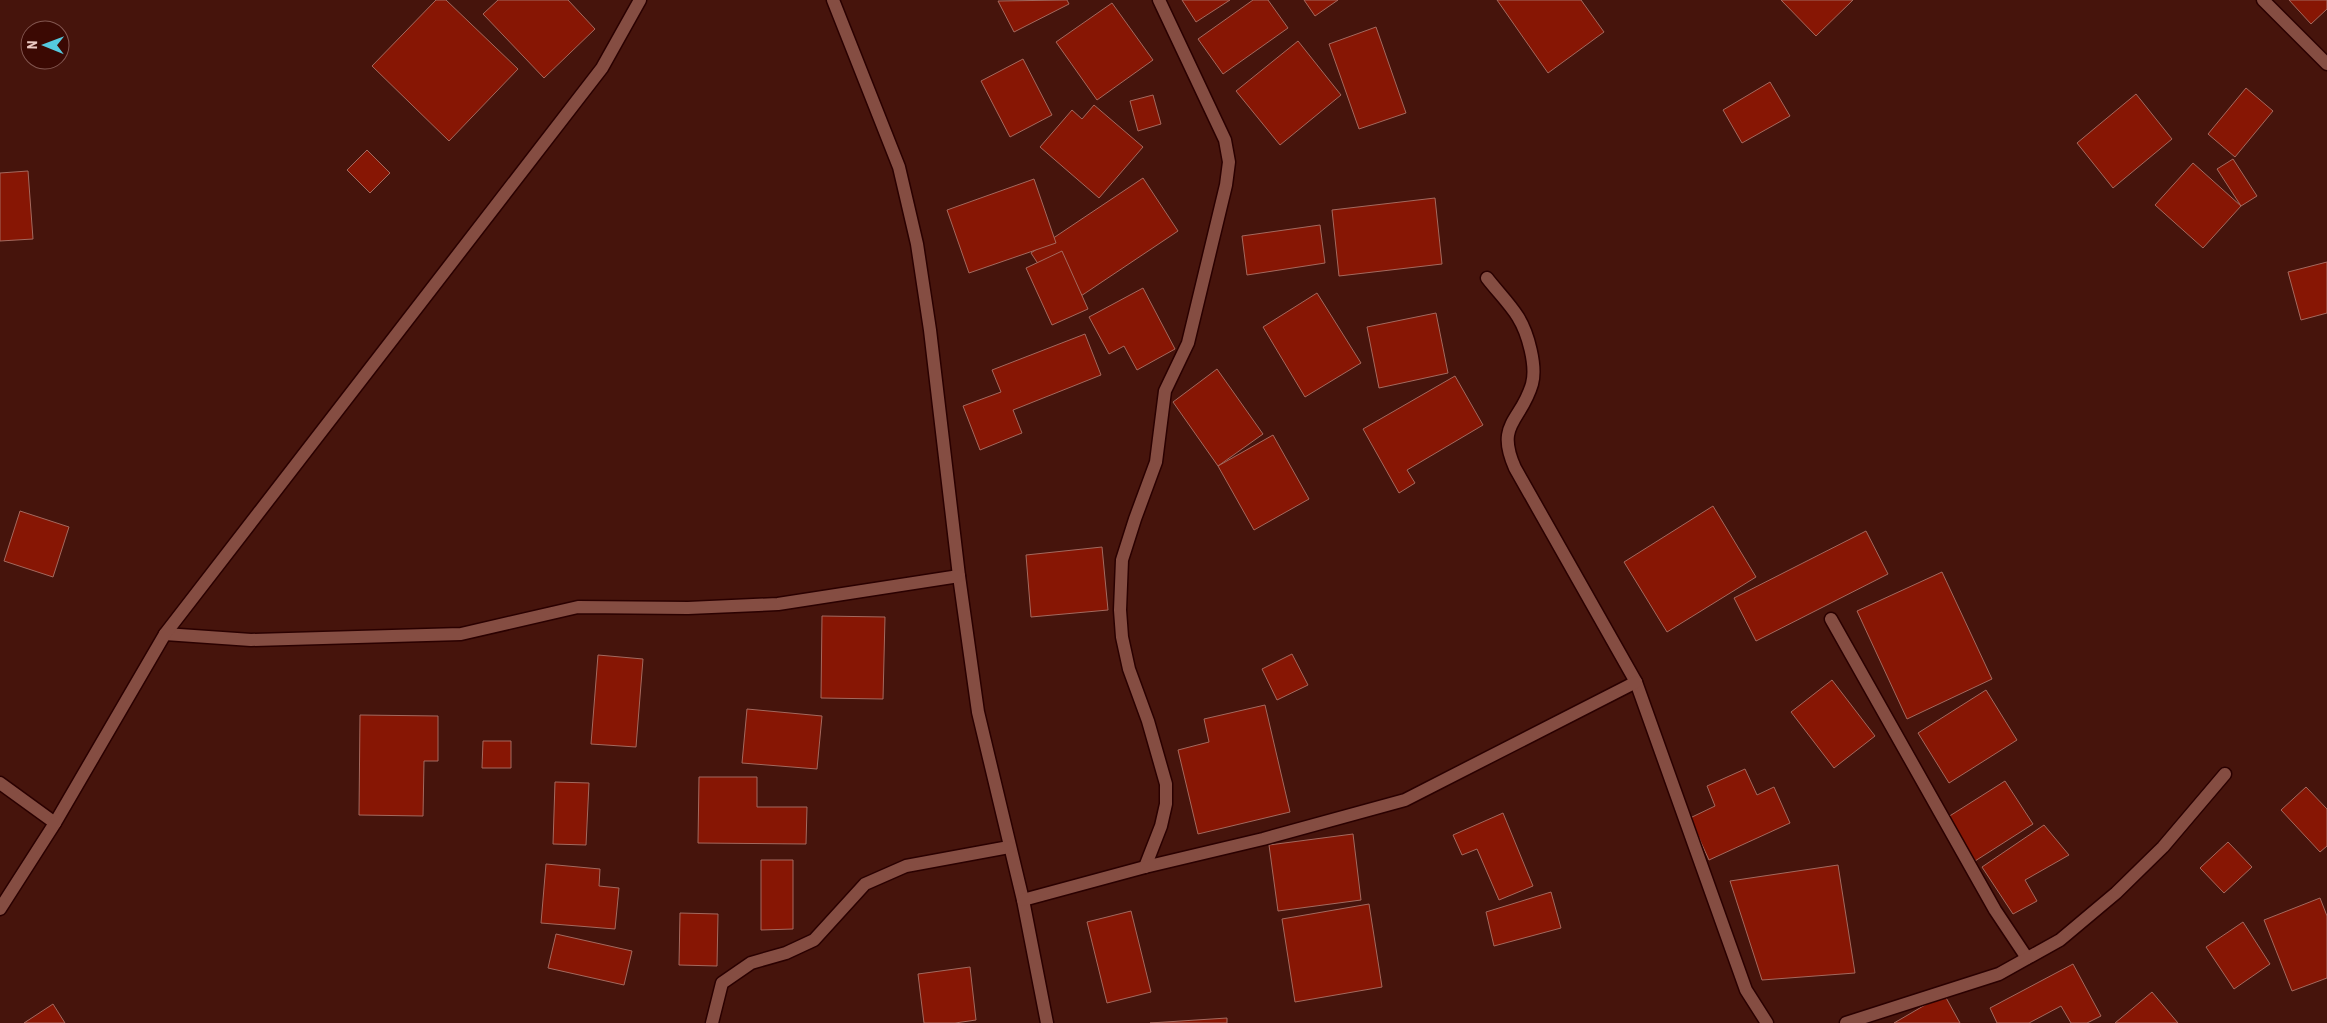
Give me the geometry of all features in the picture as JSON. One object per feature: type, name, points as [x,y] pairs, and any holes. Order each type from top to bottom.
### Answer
[{"type":"street","points":[[0,908],[54,823],[164,634],[602,68],[640,0]]},
{"type":"street","points":[[833,0],[899,167],[917,244],[930,330],[959,576],[978,712],[1022,900],[1047,1023]]},
{"type":"street","points":[[1145,867],[1161,826],[1166,804],[1166,784],[1148,721],[1129,669],[1122,637],[1120,610],[1122,560],[1134,518],[1156,462],[1165,391],[1188,343],[1226,185],[1229,162],[1222,133],[1160,0]]},
{"type":"street","points":[[2263,0],[2327,64]]},
{"type":"street","points":[[1487,278],[1519,318],[1533,359],[1532,383],[1508,429],[1508,450],[1515,468],[1636,682],[1746,990],[1767,1023]]},
{"type":"street","points":[[164,634],[251,640],[460,634],[578,607],[688,608],[778,604],[959,576]]},
{"type":"street","points":[[1831,619],[1980,884],[2028,958]]},
{"type":"street","points":[[1022,900],[1145,867],[1263,839],[1405,800],[1636,682]]},
{"type":"street","points":[[1846,1023],[1999,974],[2060,940],[2116,893],[2163,847],[2225,774]]},
{"type":"street","points":[[0,783],[54,823]]},
{"type":"street","points":[[712,1023],[722,983],[751,963],[786,953],[814,940],[865,884],[906,866],[1010,847]]},
{"type":"building","points":[[436,0],[446,0],[518,69],[449,141],[372,66]]},
{"type":"building","points":[[498,0],[568,0],[595,29],[544,78],[483,14]]},
{"type":"building","points":[[1067,0],[1069,4],[1014,32],[998,1]]},
{"type":"building","points":[[1182,0],[1230,0],[1196,22]]},
{"type":"building","points":[[1253,0],[1268,0],[1288,28],[1223,74],[1198,39]]},
{"type":"building","points":[[1304,0],[1338,0],[1315,16]]},
{"type":"building","points":[[1497,0],[1581,0],[1604,32],[1548,73]]},
{"type":"building","points":[[1781,0],[1853,0],[1816,36]]},
{"type":"building","points":[[2289,0],[2327,0],[2327,9],[2311,24]]},
{"type":"building","points":[[1112,3],[1153,60],[1097,100],[1056,42]]},
{"type":"building","points":[[1376,27],[1406,113],[1359,129],[1329,44]]},
{"type":"building","points":[[1298,41],[1341,95],[1280,145],[1236,91]]},
{"type":"building","points":[[1023,59],[1052,115],[1010,137],[981,81]]},
{"type":"building","points":[[1770,82],[1790,116],[1742,143],[1723,110]]},
{"type":"building","points":[[2246,88],[2273,111],[2235,157],[2208,134]]},
{"type":"building","points":[[2136,94],[2172,139],[2113,188],[2077,143]]},
{"type":"building","points":[[1153,95],[1161,124],[1138,131],[1130,101]]},
{"type":"building","points":[[1094,105],[1143,147],[1099,198],[1040,147],[1072,110],[1082,119]]},
{"type":"building","points":[[367,150],[390,173],[370,193],[347,170]]},
{"type":"building","points":[[2233,159],[2257,196],[2241,206],[2217,169]]},
{"type":"building","points":[[2193,163],[2241,206],[2203,248],[2155,205]]},
{"type":"building","points":[[28,171],[33,239],[0,241],[0,173]]},
{"type":"building","points":[[1143,178],[1178,231],[1066,306],[1031,253]]},
{"type":"building","points":[[1034,179],[1056,243],[969,273],[947,210]]},
{"type":"building","points":[[1435,198],[1442,264],[1339,276],[1332,210]]},
{"type":"building","points":[[1320,225],[1325,263],[1247,275],[1242,236]]},
{"type":"building","points":[[1062,251],[1088,309],[1052,325],[1026,268]]},
{"type":"building","points":[[2327,262],[2327,313],[2301,320],[2288,272]]},
{"type":"building","points":[[1143,288],[1175,349],[1137,370],[1124,346],[1109,354],[1089,317]]},
{"type":"building","points":[[1317,293],[1361,363],[1305,397],[1263,327]]},
{"type":"building","points":[[1436,313],[1448,373],[1379,388],[1367,327]]},
{"type":"building","points":[[1085,334],[1101,375],[1013,410],[1022,433],[980,450],[963,406],[1001,392],[992,370]]},
{"type":"building","points":[[1217,369],[1263,434],[1218,466],[1173,402]]},
{"type":"building","points":[[1455,376],[1483,425],[1407,470],[1415,483],[1399,493],[1363,429]]},
{"type":"building","points":[[1273,435],[1309,499],[1254,530],[1218,466]]},
{"type":"building","points":[[1713,506],[1756,577],[1667,632],[1624,562]]},
{"type":"building","points":[[20,511],[69,527],[53,577],[4,561]]},
{"type":"building","points":[[1866,531],[1888,574],[1756,641],[1734,598]]},
{"type":"building","points":[[1102,547],[1108,610],[1031,617],[1026,555]]},
{"type":"building","points":[[1942,572],[1992,679],[1907,719],[1857,611]]},
{"type":"building","points":[[822,616],[885,617],[883,699],[821,698]]},
{"type":"building","points":[[1292,654],[1308,685],[1277,700],[1262,669]]},
{"type":"building","points":[[598,655],[643,659],[636,747],[591,744]]},
{"type":"building","points":[[1832,680],[1875,736],[1834,768],[1791,712]]},
{"type":"building","points":[[1986,690],[2017,740],[1949,783],[1918,733]]},
{"type":"building","points":[[1265,705],[1290,812],[1198,834],[1178,750],[1209,742],[1204,719]]},
{"type":"building","points":[[747,709],[822,716],[817,769],[742,763]]},
{"type":"building","points":[[360,715],[438,716],[438,761],[424,761],[423,816],[359,815]]},
{"type":"building","points":[[483,741],[511,741],[511,768],[482,768]]},
{"type":"building","points":[[1745,769],[1757,795],[1774,787],[1790,823],[1709,860],[1690,818],[1715,806],[1707,786]]},
{"type":"building","points":[[699,777],[757,777],[757,807],[807,807],[806,844],[698,843]]},
{"type":"building","points":[[2005,781],[2033,824],[1975,861],[1948,817]]},
{"type":"building","points":[[555,782],[589,783],[586,845],[553,844]]},
{"type":"building","points":[[2306,787],[2327,809],[2327,846],[2320,852],[2281,810]]},
{"type":"building","points":[[1503,813],[1533,886],[1499,900],[1477,849],[1462,855],[1453,835]]},
{"type":"building","points":[[2044,825],[2069,855],[2025,880],[2037,901],[2013,914],[1982,867]]},
{"type":"building","points":[[1353,834],[1361,900],[1278,911],[1269,845]]},
{"type":"building","points":[[2228,842],[2252,867],[2224,893],[2200,868]]},
{"type":"building","points":[[761,860],[793,860],[793,929],[761,930]]},
{"type":"building","points":[[546,864],[600,869],[599,886],[619,888],[615,929],[541,923]]},
{"type":"building","points":[[1838,865],[1855,973],[1762,980],[1730,881]]},
{"type":"building","points":[[1551,892],[1561,928],[1494,946],[1486,912]]},
{"type":"building","points":[[2320,898],[2327,916],[2327,978],[2292,991],[2264,920]]},
{"type":"building","points":[[1369,904],[1382,987],[1295,1002],[1282,919]]},
{"type":"building","points":[[1131,911],[1151,992],[1107,1003],[1087,922]]},
{"type":"building","points":[[680,913],[718,914],[717,966],[679,965]]},
{"type":"building","points":[[2243,922],[2270,964],[2234,989],[2206,947]]},
{"type":"building","points":[[556,934],[632,951],[624,985],[548,968]]},
{"type":"building","points":[[2073,964],[2101,1016],[2087,1023],[2071,1023],[2061,1006],[2029,1023],[1997,1023],[1990,1008]]},
{"type":"building","points":[[970,967],[976,1020],[955,1023],[924,1023],[918,974]]},
{"type":"building","points":[[2152,992],[2178,1023],[2115,1023],[2133,1008]]},
{"type":"building","points":[[1944,994],[1960,1023],[1894,1023]]},
{"type":"building","points":[[53,1004],[65,1023],[24,1023]]},
{"type":"building","points":[[1227,1018],[1227,1023],[1150,1023]]}]
